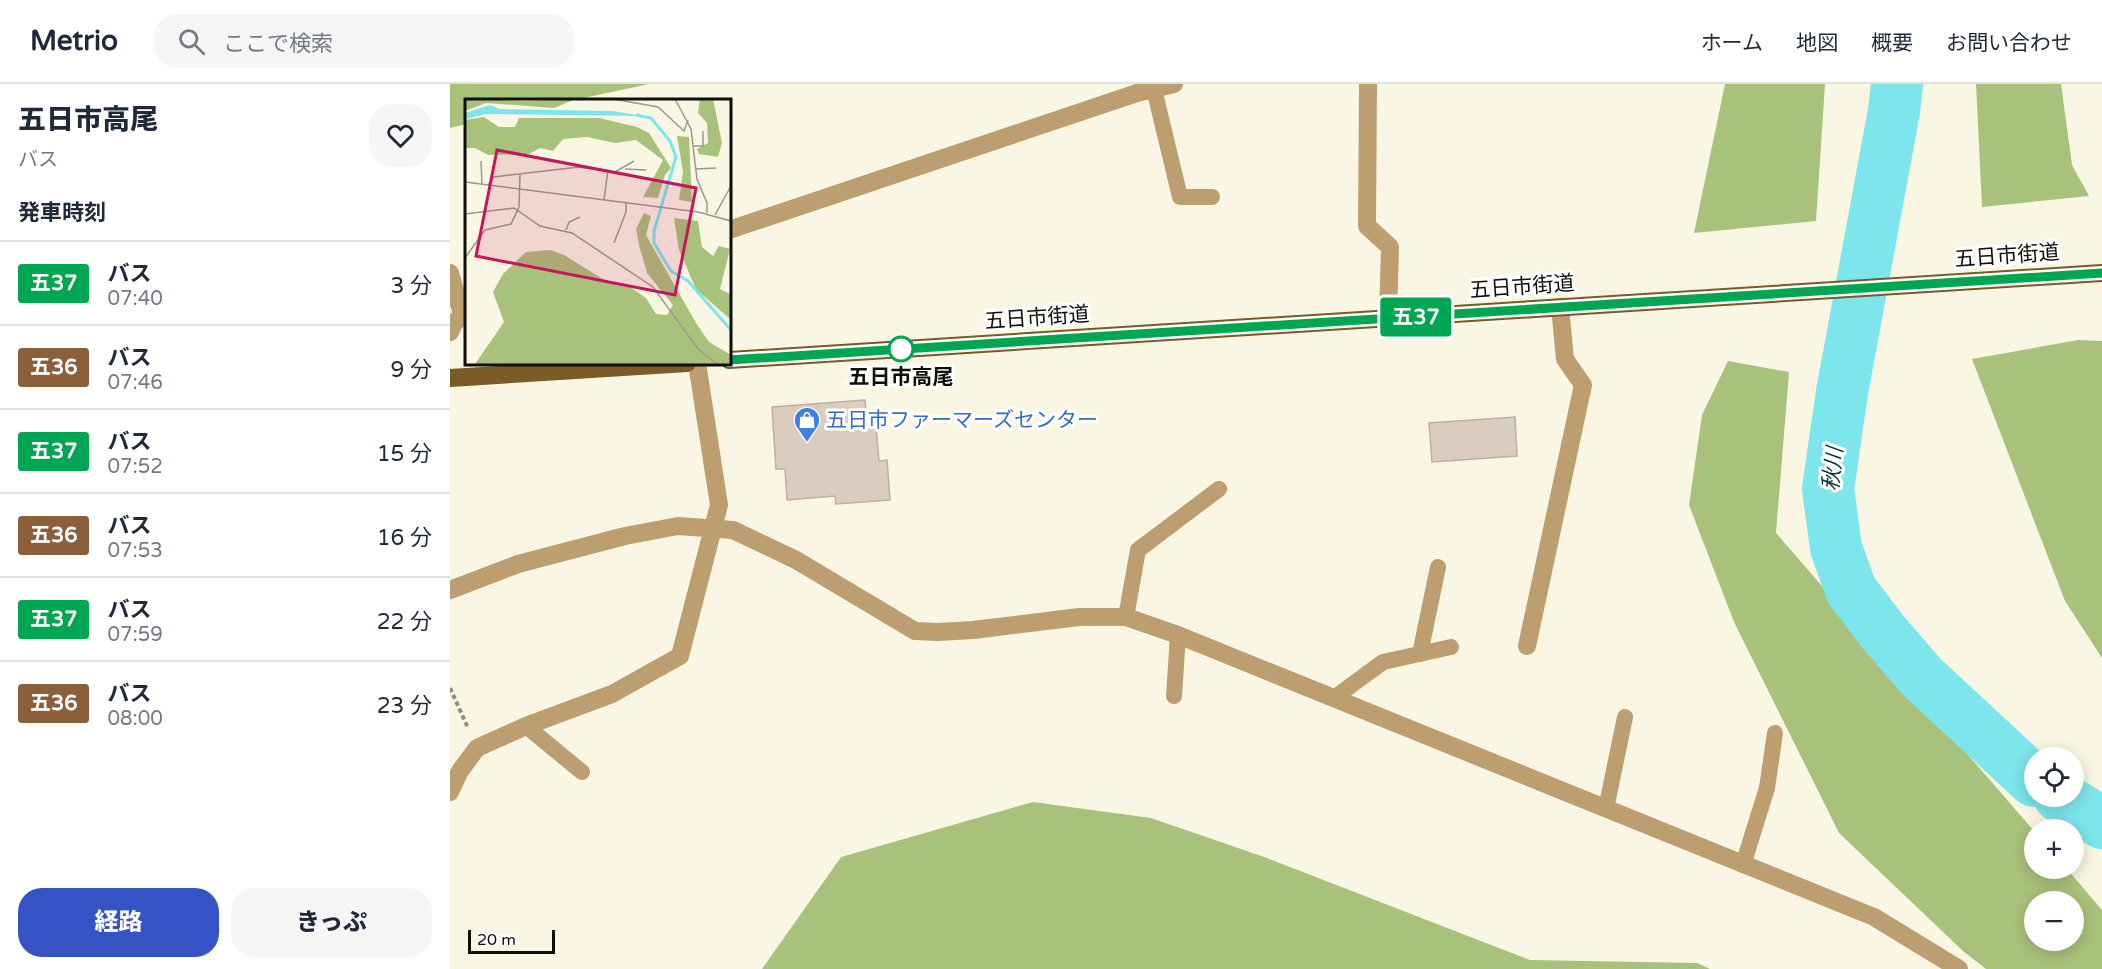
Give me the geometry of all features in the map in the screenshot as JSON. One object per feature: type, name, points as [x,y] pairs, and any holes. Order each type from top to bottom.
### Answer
[{"type":"main road","name":"五日市街道","points":[[730,360],[2102,273]]},
{"type":"main road","points":[[450,378],[671,364]]},
{"type":"street","points":[[730,230],[1126,96],[1174,84]]},
{"type":"street","points":[[1368,84],[1367,226],[1390,247],[1388,318]]},
{"type":"street","points":[[450,273],[464,313],[454,323],[450,332]]},
{"type":"street","points":[[1527,646],[1583,384],[1565,359],[1560,307]]},
{"type":"street","points":[[450,792],[460,771],[477,748],[526,726],[612,694],[680,656],[719,505],[697,364]]},
{"type":"street","points":[[450,590],[518,564],[625,536],[678,526],[733,530],[796,560],[915,631],[973,630],[1079,617],[1126,617],[1178,635],[1874,917],[1959,969]]},
{"type":"lane","points":[[1154,89],[1180,197],[1212,197]]},
{"type":"lane","points":[[1126,617],[1138,550],[1219,489]]},
{"type":"lane","points":[[1420,654],[1438,567]]},
{"type":"lane","points":[[1174,696],[1178,635]]},
{"type":"lane","points":[[1334,698],[1383,662],[1451,647]]},
{"type":"lane","points":[[1606,809],[1625,717]]},
{"type":"lane","points":[[526,726],[582,772]]},
{"type":"lane","points":[[1743,864],[1767,788],[1775,733]]},
{"type":"path","points":[[450,688],[477,748]]},
{"type":"green space","points":[[450,84],[649,84],[579,99],[465,99],[465,124],[450,128]]},
{"type":"green space","points":[[1725,84],[1825,84],[1816,221],[1694,233]]},
{"type":"green space","points":[[1976,84],[2061,84],[2072,165],[2089,196],[1982,207]]},
{"type":"green space","points":[[2078,340],[2102,341],[2102,658],[2065,601],[1972,359]]},
{"type":"green space","points":[[1728,361],[1789,372],[1776,533],[2024,819],[2024,879],[2076,879],[2102,910],[2102,969],[1986,969],[1963,951],[1839,833],[1734,622],[1689,505],[1702,415]]},
{"type":"green space","points":[[1033,802],[1151,818],[1267,858],[1530,960],[1697,963],[1710,969],[762,969],[841,857]]},
{"type":"building","points":[[865,400],[867,425],[876,425],[879,461],[887,460],[890,500],[836,504],[835,496],[787,500],[785,469],[776,469],[772,407]]},
{"type":"building","points":[[1515,417],[1517,456],[1432,462],[1429,423]]},
{"type":"waterway","name":"秋川","points":[[1897,84],[1842,392],[1828,489],[1836,548],[1851,590],[1883,632],[1922,677],[2024,772]]},
{"type":"waterway","name":"秋川","points":[[2077,807],[2102,823]]},
{"type":"bus line","name":"五37","points":[[730,360],[2102,273]]},
{"type":"place","name":"五日市高尾","points":[[901,349]]},
{"type":"place","name":"五日市ファーマーズセンター","points":[[807,443]]}]
